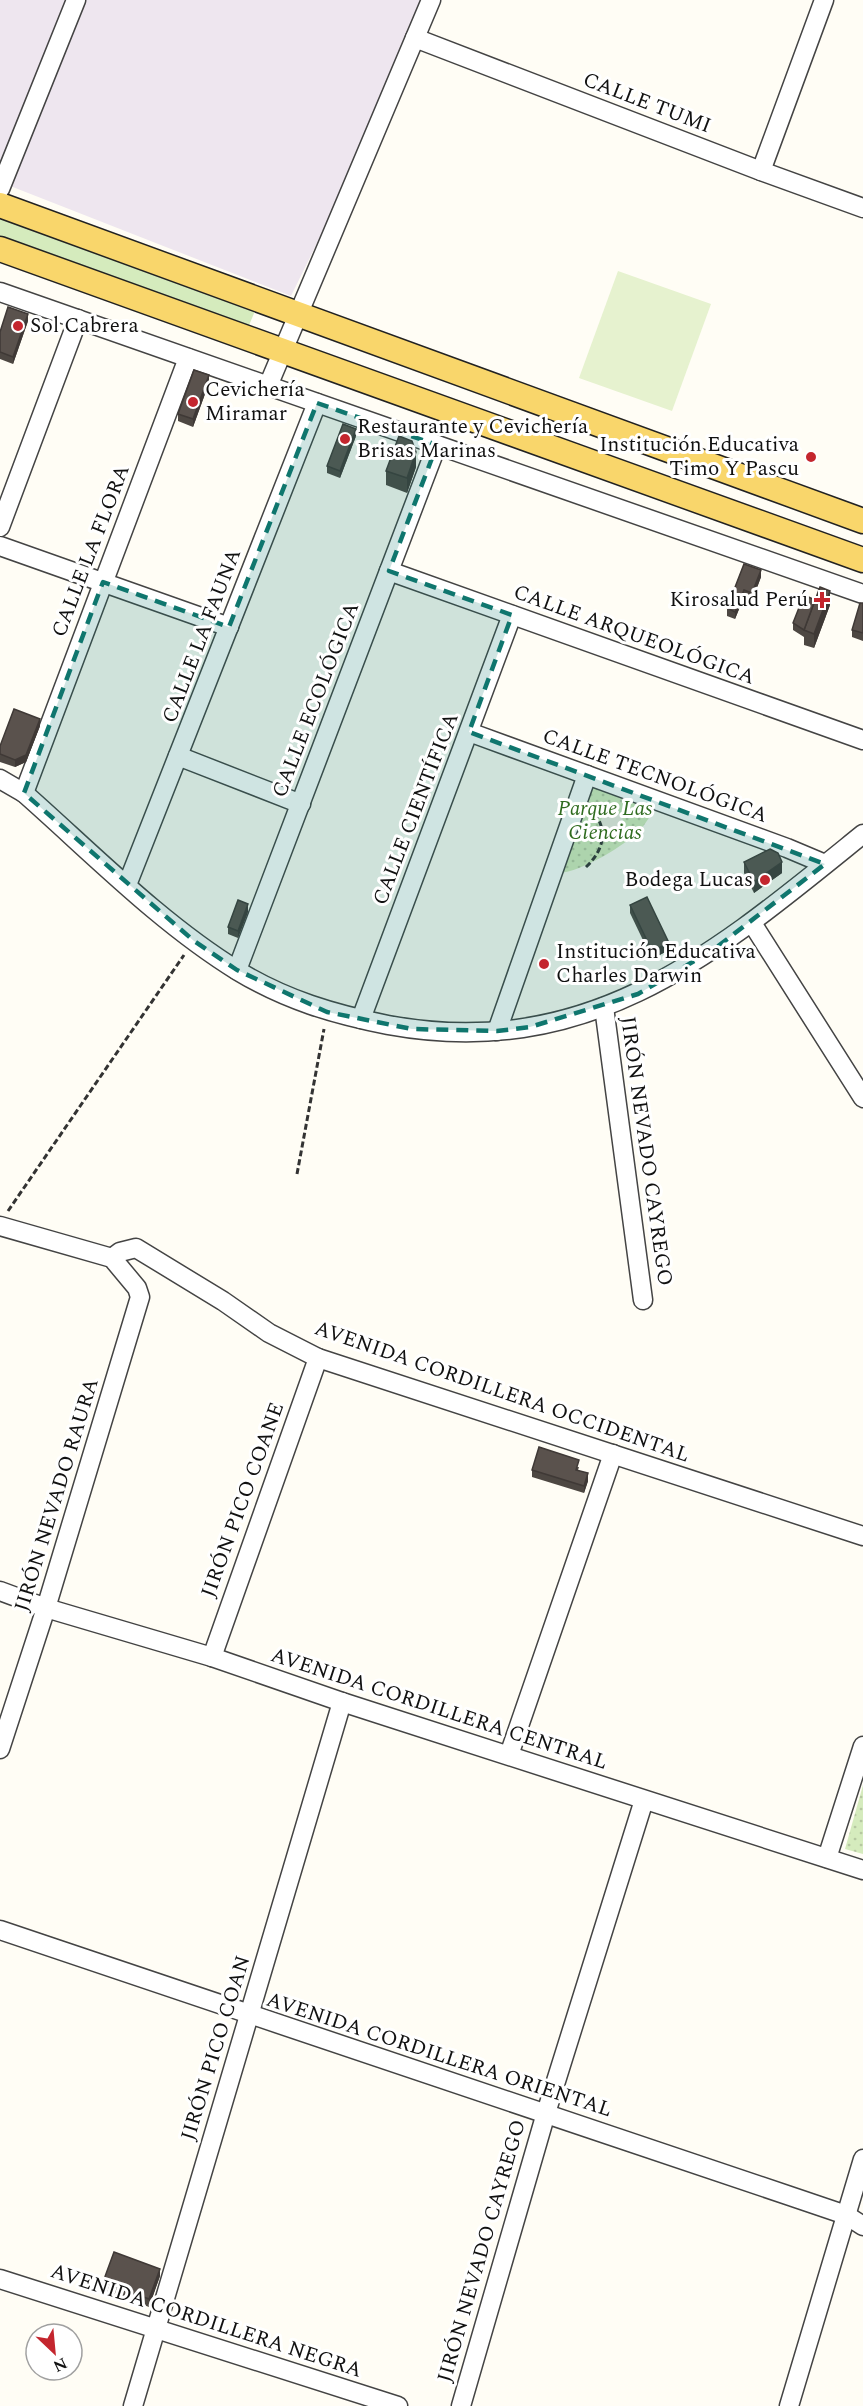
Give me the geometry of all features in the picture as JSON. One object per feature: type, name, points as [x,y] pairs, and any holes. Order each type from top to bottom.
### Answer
[{"type":"main road","points":[[0,205],[863,521]]},
{"type":"main road","points":[[0,249],[863,560]]},
{"type":"street","points":[[0,189],[76,0]]},
{"type":"street","points":[[268,386],[431,0]]},
{"type":"street","points":[[761,171],[824,0]]},
{"type":"street","name":"CALLE TUMI","points":[[415,38],[863,208]]},
{"type":"street","points":[[0,292],[863,594]]},
{"type":"street","points":[[0,527],[78,319]]},
{"type":"street","name":"CALLE LA FLORA","points":[[24,793],[188,358]]},
{"type":"street","name":"CALLE LA FAUNA","points":[[128,885],[317,403]]},
{"type":"street","name":"CALLE ECOLÓGICA","points":[[237,970],[437,445]]},
{"type":"street","points":[[0,546],[229,627]]},
{"type":"street","name":"CALLE ARQUEOLÓGICA","points":[[389,571],[863,740]]},
{"type":"street","name":"CALLE CIENTÍFICA","points":[[361,1019],[512,615]]},
{"type":"street","name":"CALLE TECNOLÓGICA","points":[[469,732],[825,864]]},
{"type":"street","points":[[178,756],[301,804]]},
{"type":"street","points":[[497,1031],[587,775]]},
{"type":"street","points":[[0,779],[24,793],[194,941],[237,970],[272,990],[327,1012],[412,1029],[497,1031],[559,1021],[638,994],[678,973],[752,923],[863,834]]},
{"type":"street","points":[[752,923],[863,1098]]},
{"type":"street","name":"JIRÓN NEVADO CAYREGO","points":[[604,1007],[643,1300]]},
{"type":"street","points":[[3,1219],[112,1258]]},
{"type":"street","name":"AVENIDA CORDILLERA OCCIDENTAL","points":[[112,1258],[120,1252],[136,1248],[223,1301],[269,1334],[318,1358],[863,1536]]},
{"type":"street","name":"JIRÓN NEVADO RAURA","points":[[0,1749],[138,1308],[140,1298],[137,1288],[112,1258]]},
{"type":"street","name":"JIRÓN PICO COANE","points":[[212,1657],[318,1358]]},
{"type":"street","points":[[509,1755],[613,1454]]},
{"type":"street","name":"AVENIDA CORDILLERA CENTRAL","points":[[0,1591],[46,1608],[212,1657],[342,1702],[863,1870]]},
{"type":"street","name":"JIRÓN PICO COAN","points":[[133,2406],[342,1702]]},
{"type":"street","points":[[826,1858],[863,1746]]},
{"type":"street","name":"JIRÓN NEVADO CAYREGO","points":[[461,2406],[546,2114],[644,1800]]},
{"type":"street","name":"AVENIDA CORDILLERA ORIENTAL","points":[[0,1930],[846,2215],[863,2226]]},
{"type":"street","points":[[789,2406],[863,2159]]},
{"type":"street","name":"AVENIDA CORDILLERA NEGRA","points":[[0,2279],[398,2406]]},
{"type":"path","points":[[579,797],[596,816],[603,834],[602,846],[596,857],[586,867]]},
{"type":"path","points":[[3,1219],[194,941]]},
{"type":"path","points":[[297,1174],[327,1012]]},
{"type":"highlighted area","points":[[317,403],[437,445],[389,571],[512,615],[469,732],[825,864],[713,950],[638,994],[530,1027],[497,1031],[412,1029],[327,1012],[237,970],[194,941],[24,793],[103,582],[229,627]]},
{"type":"shaded area","points":[[0,0],[424,0],[319,239],[291,296],[0,182]]},
{"type":"shaded area","points":[[612,811],[620,814],[623,822],[620,830],[612,833],[604,830],[601,822],[604,814]]},
{"type":"green space","points":[[0,218],[255,311],[247,330],[0,241]]},
{"type":"green space","points":[[618,271],[711,304],[672,411],[579,378]]},
{"type":"green space","name":"Parque Las Ciencias","points":[[593,786],[654,809],[641,829],[614,850],[591,863],[559,873],[584,793]]},
{"type":"green space","points":[[863,1785],[863,1854],[845,1849]]},
{"type":"building","points":[[8,307],[28,314],[13,357],[0,352],[0,332]]},
{"type":"building","name":"Cevichería Miramar","points":[[194,370],[209,375],[193,419],[178,414]]},
{"type":"building","points":[[343,424],[356,429],[340,471],[327,466]]},
{"type":"building","points":[[399,436],[412,441],[416,452],[407,478],[386,471]]},
{"type":"building","points":[[744,564],[761,570],[752,593],[744,590],[735,612],[727,608]]},
{"type":"building","points":[[820,587],[830,591],[814,634],[804,630]]},
{"type":"building","points":[[804,595],[815,600],[804,630],[793,623]]},
{"type":"building","points":[[860,603],[863,603],[863,633],[852,630]]},
{"type":"building","points":[[14,709],[40,719],[26,755],[15,760],[0,754],[0,746]]},
{"type":"building","points":[[770,849],[778,853],[782,862],[754,882],[744,862]]},
{"type":"building","points":[[647,897],[669,943],[652,951],[630,905]]},
{"type":"building","points":[[238,900],[248,904],[238,931],[228,927]]},
{"type":"building","points":[[539,1447],[579,1460],[576,1470],[588,1473],[584,1486],[532,1470]]},
{"type":"building","points":[[114,2252],[160,2269],[149,2299],[103,2282]]},
{"type":"place","name":"Sol Cabrera","points":[[18,326]]},
{"type":"place","name":"Cevichería Miramar","points":[[193,402]]},
{"type":"place","name":"Restaurante y Cevichería Brisas Marinas","points":[[345,439]]},
{"type":"place","name":"Institución Educativa Timo Y Pascu","points":[[811,457]]},
{"type":"place","name":"Kirosalud Perú","points":[[822,600]]},
{"type":"place","name":"Bodega Lucas","points":[[765,880]]},
{"type":"place","name":"Institución Educativa Charles Darwin","points":[[544,964]]}]
